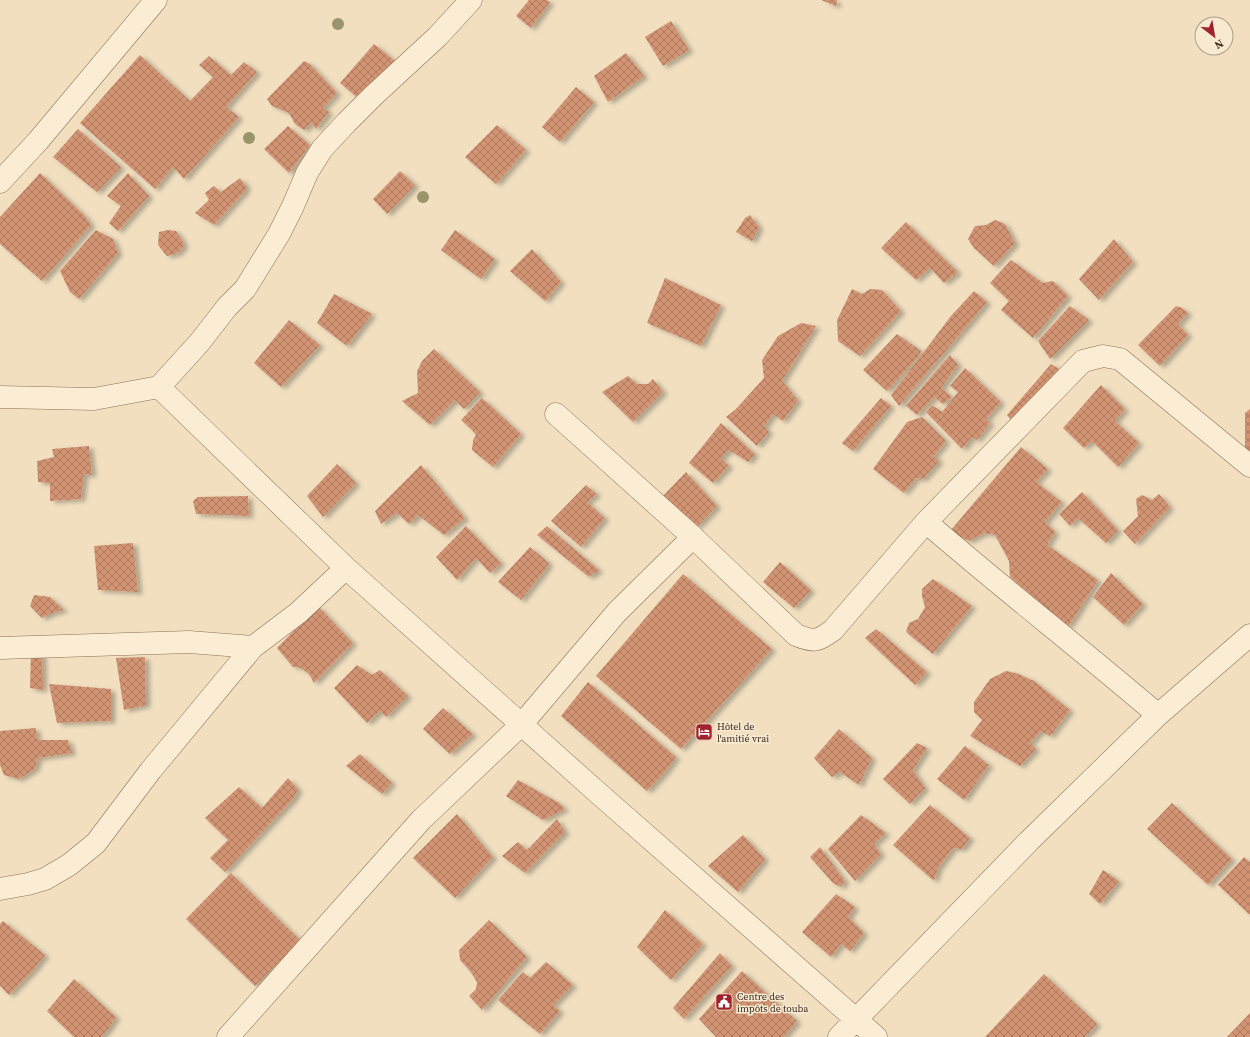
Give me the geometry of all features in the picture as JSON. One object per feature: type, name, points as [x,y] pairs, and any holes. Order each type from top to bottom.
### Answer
[{"type":"street","points":[[0,182],[38,141],[156,0]]},
{"type":"street","points":[[0,397],[94,399],[159,386],[199,343],[227,307],[245,289],[279,234],[307,173],[322,149],[373,96],[438,36],[471,0]]},
{"type":"street","points":[[556,414],[693,537],[796,635],[810,641],[820,639],[833,630],[926,522],[1083,361],[1103,356],[1120,359],[1250,466]]},
{"type":"street","points":[[159,386],[346,568],[683,868],[876,1037]]},
{"type":"street","points":[[926,522],[1031,611],[1096,662],[1158,715]]},
{"type":"street","points":[[228,1037],[421,820],[522,724],[617,612],[693,537]]},
{"type":"street","points":[[0,889],[45,879],[69,865],[96,843],[151,770],[253,647],[298,613],[346,568]]},
{"type":"street","points":[[839,1037],[1029,841],[1158,715],[1250,635]]},
{"type":"street","points":[[0,648],[189,642],[253,647]]},
{"type":"building","points":[[529,0],[547,0],[550,2],[531,28],[516,16]]},
{"type":"building","points":[[821,0],[837,0],[836,6]]},
{"type":"building","points":[[671,21],[689,50],[663,66],[645,37]]},
{"type":"building","points":[[374,44],[395,61],[359,99],[340,83]]},
{"type":"building","points":[[626,53],[644,76],[608,102],[594,76]]},
{"type":"building","points":[[140,55],[190,101],[213,77],[199,65],[209,56],[231,75],[244,62],[257,72],[226,107],[239,117],[184,179],[173,167],[155,189],[80,123]]},
{"type":"building","points":[[304,61],[310,64],[337,93],[323,108],[329,112],[316,129],[311,123],[304,130],[295,124],[289,113],[272,106],[267,99]]},
{"type":"building","points":[[576,87],[594,102],[560,142],[542,127]]},
{"type":"building","points":[[497,125],[526,150],[496,184],[465,157]]},
{"type":"building","points":[[288,126],[310,145],[289,173],[264,149]]},
{"type":"building","points":[[78,129],[121,167],[97,192],[53,157]]},
{"type":"building","points":[[400,171],[415,185],[387,214],[373,199]]},
{"type":"building","points":[[40,173],[85,216],[91,225],[42,281],[0,244],[0,217]]},
{"type":"building","points":[[128,173],[149,196],[118,231],[109,223],[121,206],[107,196]]},
{"type":"building","points":[[240,178],[246,186],[245,191],[214,225],[195,213],[209,200],[205,193],[214,186],[221,192]]},
{"type":"building","points":[[750,215],[759,227],[752,241],[736,232],[745,218]]},
{"type":"building","points":[[995,220],[1005,224],[1015,243],[994,266],[974,248],[968,239],[975,226],[986,225]]},
{"type":"building","points":[[906,222],[958,272],[944,283],[930,268],[916,280],[881,248]]},
{"type":"building","points":[[96,230],[113,239],[118,253],[79,299],[70,292],[60,271]]},
{"type":"building","points":[[168,230],[176,231],[184,246],[178,253],[167,256],[158,245],[159,232]]},
{"type":"building","points":[[455,230],[495,259],[481,279],[441,250]]},
{"type":"building","points":[[1114,239],[1133,262],[1099,300],[1079,279]]},
{"type":"building","points":[[532,249],[561,282],[545,301],[510,271]]},
{"type":"building","points":[[1011,260],[1043,283],[1053,281],[1068,296],[1033,338],[1001,310],[1009,301],[990,283]]},
{"type":"building","points":[[665,278],[721,305],[701,346],[647,323]]},
{"type":"building","points":[[852,289],[862,294],[870,289],[882,290],[901,311],[860,356],[838,341],[837,320]]},
{"type":"building","points":[[974,291],[987,302],[899,406],[891,395],[951,316]]},
{"type":"building","points":[[334,294],[372,314],[347,346],[317,323]]},
{"type":"building","points":[[1070,306],[1089,320],[1050,359],[1038,341]]},
{"type":"building","points":[[1176,306],[1182,308],[1188,313],[1178,324],[1188,335],[1160,366],[1138,345]]},
{"type":"building","points":[[289,320],[320,345],[281,387],[254,363]]},
{"type":"building","points":[[801,323],[816,326],[782,381],[798,400],[783,421],[773,414],[764,427],[769,432],[757,446],[726,417],[736,409],[764,378],[762,360],[778,336]]},
{"type":"building","points":[[897,334],[921,351],[918,357],[887,391],[863,370]]},
{"type":"building","points":[[434,349],[480,392],[464,409],[455,400],[430,425],[402,401],[418,393],[417,371],[422,361]]},
{"type":"building","points":[[950,355],[958,365],[941,388],[952,397],[943,404],[934,397],[917,415],[906,406]]},
{"type":"building","points":[[1051,364],[1065,373],[1017,426],[1007,415]]},
{"type":"building","points":[[965,368],[1001,402],[986,419],[990,423],[977,440],[972,437],[962,449],[926,412],[932,405],[942,412],[958,392],[950,386]]},
{"type":"building","points":[[628,376],[637,384],[648,384],[653,379],[663,392],[633,422],[602,392]]},
{"type":"building","points":[[1101,385],[1125,409],[1115,421],[1139,443],[1118,467],[1092,441],[1084,448],[1063,428]]},
{"type":"building","points":[[482,398],[521,434],[493,467],[472,450],[473,440],[476,435],[461,420]]},
{"type":"building","points":[[881,398],[891,406],[853,451],[842,443]]},
{"type":"building","points":[[1250,409],[1250,451],[1245,447],[1245,413]]},
{"type":"building","points":[[922,417],[946,441],[934,456],[939,461],[923,479],[916,478],[904,493],[873,469],[907,422]]},
{"type":"building","points":[[721,423],[755,454],[748,462],[729,450],[721,458],[729,466],[713,483],[689,463]]},
{"type":"building","points":[[89,446],[92,475],[84,474],[81,499],[50,501],[50,483],[38,482],[37,461],[54,457],[52,449]]},
{"type":"building","points":[[1021,447],[1048,469],[1036,482],[1062,502],[1045,522],[1055,532],[1047,545],[1098,580],[1068,627],[1010,577],[1009,561],[995,535],[984,533],[969,541],[956,535],[951,530]]},
{"type":"building","points":[[337,464],[356,483],[323,517],[307,496]]},
{"type":"building","points":[[421,465],[465,518],[444,535],[418,515],[409,524],[397,513],[381,524],[375,511]]},
{"type":"building","points":[[686,472],[717,506],[697,527],[662,497]]},
{"type":"building","points":[[586,485],[597,494],[587,502],[605,518],[581,547],[551,521]]},
{"type":"building","points":[[1082,492],[1118,530],[1106,543],[1078,518],[1070,526],[1059,514]]},
{"type":"building","points":[[1159,494],[1170,507],[1135,544],[1123,531],[1138,516],[1136,499],[1142,495],[1152,500]]},
{"type":"building","points":[[248,496],[249,516],[196,514],[193,501],[198,497]]},
{"type":"building","points":[[466,526],[501,563],[490,573],[476,558],[457,580],[436,557]]},
{"type":"building","points":[[547,526],[599,570],[589,577],[537,535]]},
{"type":"building","points":[[133,543],[138,592],[98,590],[94,546]]},
{"type":"building","points":[[530,547],[549,563],[521,600],[498,582]]},
{"type":"building","points":[[780,562],[811,590],[794,608],[763,582]]},
{"type":"building","points":[[1111,573],[1143,604],[1124,625],[1093,597]]},
{"type":"building","points":[[683,574],[772,649],[681,749],[596,676]]},
{"type":"building","points":[[933,579],[972,606],[933,654],[906,632],[909,623],[918,619],[925,607],[922,589]]},
{"type":"building","points":[[34,595],[50,597],[64,610],[52,613],[42,618],[30,606]]},
{"type":"building","points":[[318,606],[353,643],[314,683],[309,674],[299,667],[293,667],[277,648]]},
{"type":"building","points":[[876,629],[927,672],[915,685],[865,638]]},
{"type":"building","points":[[31,650],[42,652],[43,690],[30,688]]},
{"type":"building","points":[[145,657],[146,705],[124,710],[116,658]]},
{"type":"building","points":[[357,665],[372,675],[380,670],[408,696],[386,717],[380,711],[367,723],[334,688]]},
{"type":"building","points":[[1006,671],[1016,673],[1034,681],[1070,710],[1050,736],[1041,731],[1030,743],[1036,749],[1020,766],[970,736],[982,720],[974,712],[974,702],[990,679]]},
{"type":"building","points":[[588,682],[676,757],[665,772],[647,791],[561,716]]},
{"type":"building","points":[[49,684],[111,689],[111,721],[57,723]]},
{"type":"building","points":[[443,708],[473,734],[450,754],[423,729]]},
{"type":"building","points":[[36,728],[37,740],[68,740],[72,753],[38,758],[35,769],[19,779],[4,775],[0,765],[0,731]]},
{"type":"building","points":[[839,729],[872,758],[859,785],[840,772],[832,777],[814,758]]},
{"type":"building","points":[[917,743],[927,748],[913,770],[925,788],[910,804],[883,779]]},
{"type":"building","points":[[965,746],[989,765],[964,800],[937,779]]},
{"type":"building","points":[[360,754],[392,783],[382,794],[346,766]]},
{"type":"building","points":[[288,778],[298,789],[294,798],[225,872],[210,858],[228,840],[205,818],[239,787],[262,808]]},
{"type":"building","points":[[518,780],[559,803],[565,809],[543,820],[506,796]]},
{"type":"building","points":[[1172,803],[1232,859],[1208,885],[1147,829]]},
{"type":"building","points":[[930,805],[970,838],[962,849],[953,848],[938,868],[934,881],[893,845]]},
{"type":"building","points":[[457,814],[493,857],[455,898],[413,858]]},
{"type":"building","points":[[861,815],[886,833],[874,844],[881,854],[855,881],[828,849]]},
{"type":"building","points":[[557,819],[565,832],[525,873],[502,856],[518,842],[527,850]]},
{"type":"building","points":[[743,835],[765,859],[738,892],[708,866]]},
{"type":"building","points":[[820,847],[845,881],[841,887],[833,883],[810,857]]},
{"type":"building","points":[[1244,857],[1250,862],[1250,915],[1218,885]]},
{"type":"building","points":[[1103,870],[1119,881],[1100,904],[1089,894]]},
{"type":"building","points":[[231,873],[300,940],[255,986],[186,919]]},
{"type":"building","points":[[836,894],[855,907],[848,917],[864,933],[850,951],[841,944],[831,957],[802,932]]},
{"type":"building","points":[[665,910],[703,944],[671,980],[637,947]]},
{"type":"building","points":[[489,920],[527,957],[482,1010],[469,996],[476,989],[477,982],[460,960],[459,950]]},
{"type":"building","points":[[3,921],[45,955],[35,968],[9,995],[0,986],[0,924]]},
{"type":"building","points":[[720,953],[732,966],[684,1019],[673,1008]]},
{"type":"building","points":[[546,962],[573,985],[553,1005],[560,1011],[540,1034],[498,1000],[523,972],[530,978]]},
{"type":"building","points":[[742,971],[797,1021],[784,1037],[716,1037],[699,1019]]},
{"type":"building","points":[[1044,974],[1097,1024],[1085,1037],[985,1037]]},
{"type":"building","points":[[74,979],[116,1017],[101,1037],[74,1037],[47,1011]]},
{"type":"building","points":[[1250,1013],[1250,1037],[1227,1037]]},
{"type":"place","name":"Hôtel de l'amitié vrai","points":[[704,732]]},
{"type":"place","name":"Centre des impôts de touba","points":[[724,1002]]}]
